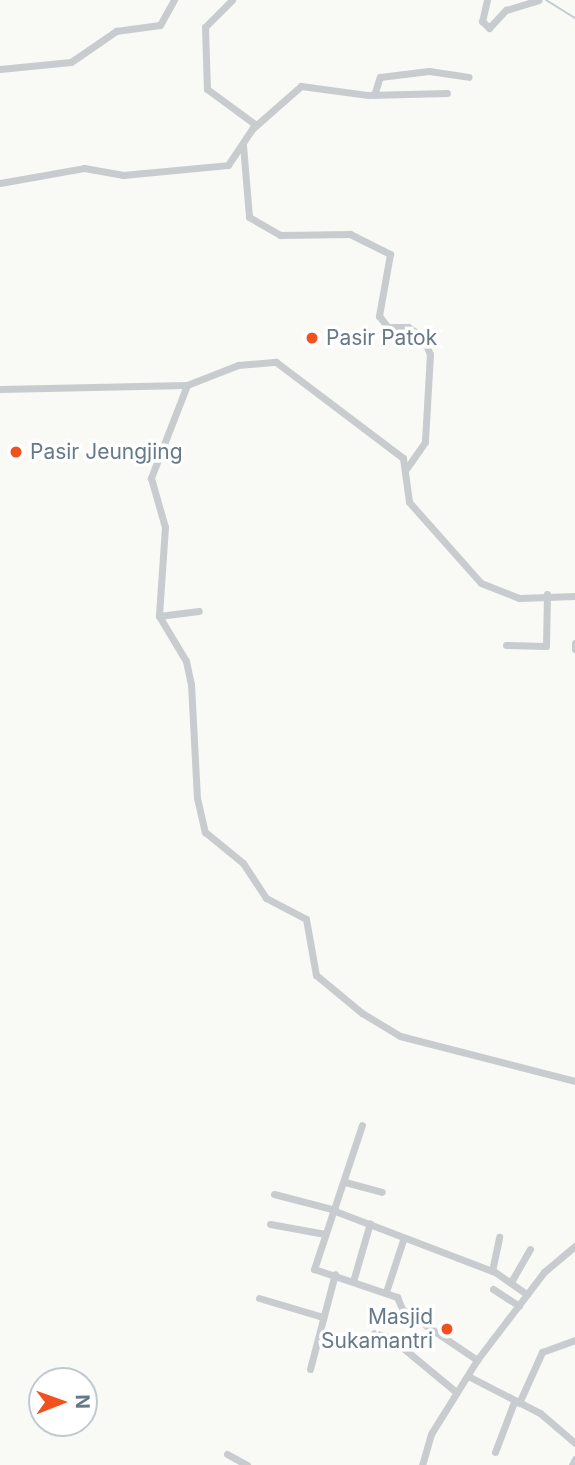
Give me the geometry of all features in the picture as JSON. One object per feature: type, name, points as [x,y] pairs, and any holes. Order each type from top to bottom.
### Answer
[{"type":"street","points":[[0,69],[71,62],[116,31],[160,26],[174,0]]},
{"type":"street","points":[[232,0],[205,27],[207,89],[256,125]]},
{"type":"street","points":[[487,0],[482,21],[489,28],[506,10],[538,0]]},
{"type":"street","points":[[374,95],[380,77],[429,71],[469,77]]},
{"type":"street","points":[[0,183],[84,168],[114,175],[221,166],[243,145],[256,125],[301,86],[374,95],[447,93]]},
{"type":"street","points":[[243,145],[249,217],[277,234],[352,235],[390,254],[379,316],[387,327],[405,326],[423,337],[430,354],[425,442],[407,468]]},
{"type":"street","points":[[0,389],[187,385],[238,365],[276,362],[403,458],[407,468],[409,502],[481,583],[519,598],[547,594],[575,596]]},
{"type":"street","points":[[187,385],[151,478],[165,527],[159,616],[186,661],[191,684],[200,821],[243,863],[267,898],[306,919],[316,975],[400,1036],[575,1081]]},
{"type":"street","points":[[506,645],[546,646],[547,594]]},
{"type":"street","points":[[159,616],[199,611]]},
{"type":"street","points":[[575,643],[575,649]]},
{"type":"street","points":[[362,1125],[314,1269],[354,1278],[386,1292],[477,1360]]},
{"type":"street","points":[[345,1182],[382,1192]]},
{"type":"street","points":[[274,1194],[402,1232],[386,1292]]},
{"type":"street","points":[[354,1278],[370,1223]]},
{"type":"street","points":[[270,1224],[325,1234]]},
{"type":"street","points":[[492,1271],[499,1237]]},
{"type":"street","points":[[402,1240],[492,1271],[527,1294]]},
{"type":"street","points":[[422,1465],[456,1392],[477,1360],[527,1294],[575,1247]]},
{"type":"street","points":[[511,1282],[530,1249]]},
{"type":"street","points":[[310,1369],[335,1274]]},
{"type":"street","points":[[493,1289],[519,1306]]},
{"type":"street","points":[[259,1298],[323,1317]]},
{"type":"street","points":[[374,1333],[390,1338],[456,1392]]},
{"type":"street","points":[[495,1452],[542,1352],[575,1340]]},
{"type":"street","points":[[468,1376],[517,1402],[575,1443]]},
{"type":"street","points":[[227,1454],[247,1465]]},
{"type":"street","points":[[572,1465],[575,1459]]},
{"type":"waterway","points":[[546,0],[575,18]]},
{"type":"place","name":"Pasir Patok","points":[[312,338]]},
{"type":"place","name":"Pasir Jeungjing","points":[[16,452]]},
{"type":"place","name":"Masjid Sukamantri","points":[[447,1329]]}]
